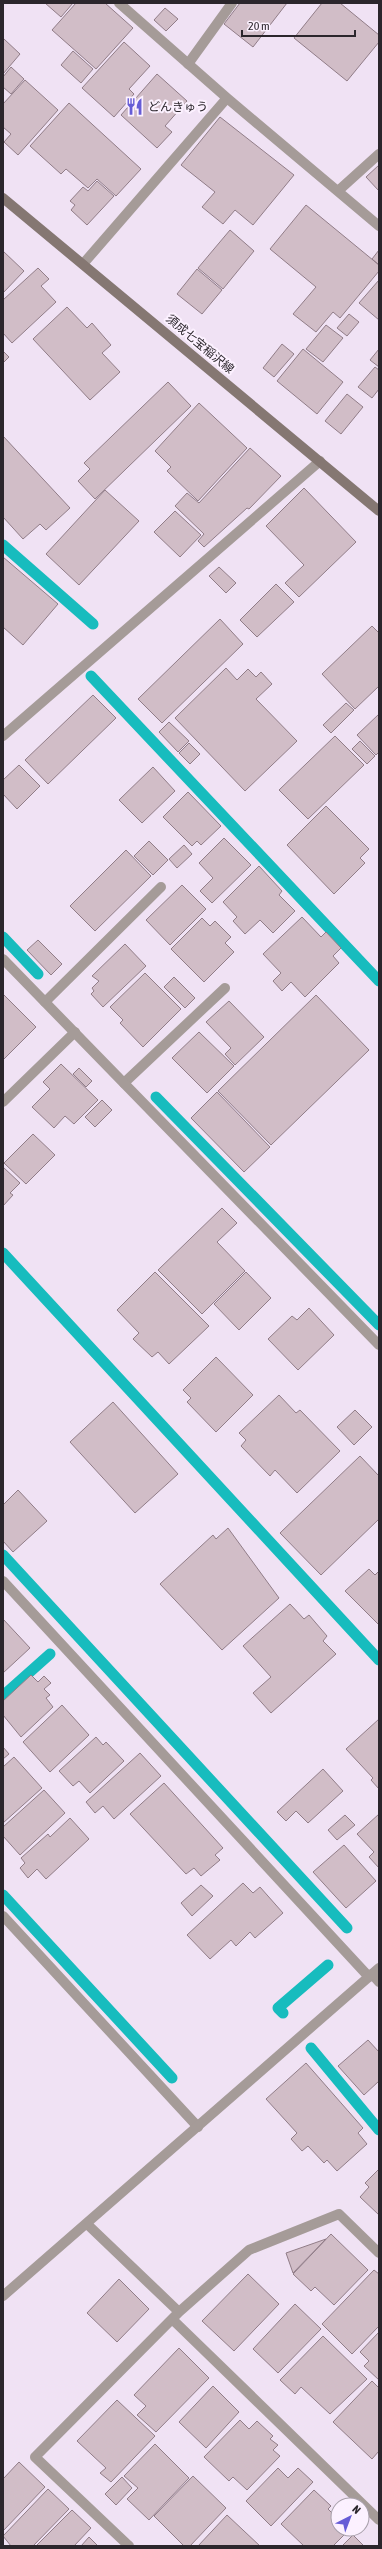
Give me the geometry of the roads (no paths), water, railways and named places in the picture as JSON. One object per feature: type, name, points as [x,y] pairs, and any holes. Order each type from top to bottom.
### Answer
[{"type":"main road","name":"須成七宝稲沢線","points":[[3,198],[379,511]]},
{"type":"street","points":[[119,3],[227,98],[379,226]]},
{"type":"street","points":[[188,64],[232,3]]},
{"type":"street","points":[[84,264],[227,98]]},
{"type":"street","points":[[338,191],[379,154]]},
{"type":"street","points":[[3,736],[320,461]]},
{"type":"street","points":[[46,1002],[161,887]]},
{"type":"street","points":[[3,959],[379,1345]]},
{"type":"street","points":[[124,1083],[225,988]]},
{"type":"street","points":[[3,1102],[75,1032]]},
{"type":"street","points":[[3,1581],[375,1975],[3,2296]]},
{"type":"street","points":[[3,1916],[198,2127]]},
{"type":"street","points":[[129,2546],[35,2457],[176,2315],[249,2250],[339,2214],[379,2252]]},
{"type":"street","points":[[87,2224],[379,2520]]},
{"type":"waterway","points":[[3,545],[93,624]]},
{"type":"waterway","points":[[91,676],[379,981]]},
{"type":"waterway","points":[[3,937],[38,974]]},
{"type":"waterway","points":[[156,1097],[379,1325]]},
{"type":"waterway","points":[[3,1253],[379,1660]]},
{"type":"waterway","points":[[3,1555],[347,1928]]},
{"type":"waterway","points":[[3,1696],[50,1654]]},
{"type":"waterway","points":[[3,1895],[172,2078]]},
{"type":"waterway","points":[[283,2013],[278,2008],[328,1965]]},
{"type":"waterway","points":[[311,2048],[379,2130]]},
{"type":"place","name":"どんきゅう","points":[[135,107]]}]
